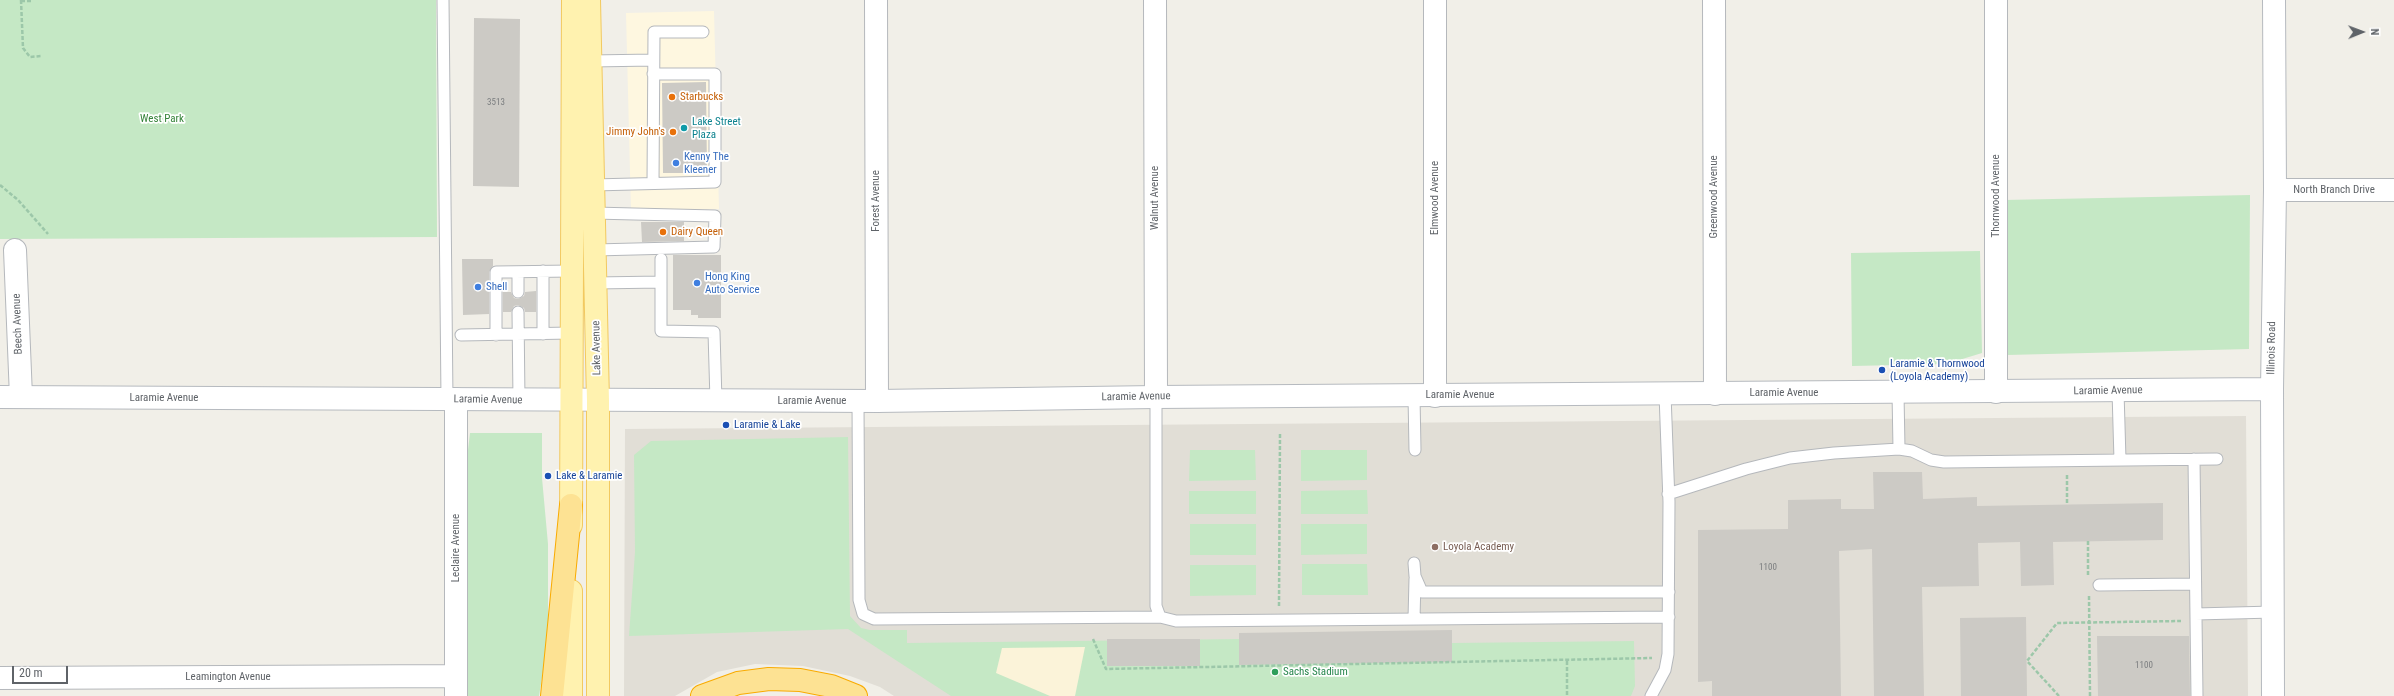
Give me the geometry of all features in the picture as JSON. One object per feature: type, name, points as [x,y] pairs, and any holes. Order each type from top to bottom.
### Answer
[{"type":"highway","points":[[552,696],[570,505]]},
{"type":"highway","points":[[702,696],[738,683],[769,680],[800,680],[831,686],[856,696]]},
{"type":"main road","points":[[571,696],[570,505],[573,0]]},
{"type":"main road","name":"Lake Avenue","points":[[589,0],[598,401],[598,696]]},
{"type":"street","name":"Forest Avenue","points":[[867,401],[876,0]]},
{"type":"street","name":"Walnut Avenue","points":[[1155,0],[1156,396]]},
{"type":"street","name":"Elmwood Avenue","points":[[1424,396],[1434,0]]},
{"type":"street","name":"Greenwood Avenue","points":[[1714,0],[1715,394]]},
{"type":"street","name":"Thornwood Avenue","points":[[1996,0],[1996,392]]},
{"type":"street","name":"Illinois Road","points":[[2273,696],[2272,389],[2275,190],[2274,0]]},
{"type":"street","name":"North Branch Drive","points":[[2275,190],[2394,190]]},
{"type":"street","name":"Beech Avenue","points":[[10,397],[15,250]]},
{"type":"street","name":"Laramie Avenue","points":[[10,397],[571,401],[867,401],[1156,396],[1424,396],[2272,389]]},
{"type":"street","name":"Leclaire Avenue","points":[[451,399],[456,686]]},
{"type":"street","name":"Leamington Avenue","points":[[0,678],[456,686]]},
{"type":"lane","points":[[443,0],[451,399]]},
{"type":"lane","points":[[653,184],[654,32],[703,32]]},
{"type":"lane","points":[[591,61],[653,60]]},
{"type":"lane","points":[[593,185],[716,182],[714,74],[653,74]]},
{"type":"lane","points":[[594,213],[714,216],[714,247],[594,250]]},
{"type":"lane","points":[[661,259],[661,330],[714,332],[716,401]]},
{"type":"lane","points":[[543,271],[543,334]]},
{"type":"lane","points":[[496,335],[496,272],[572,271]]},
{"type":"lane","points":[[518,272],[518,292]]},
{"type":"lane","points":[[595,283],[661,282]]},
{"type":"lane","points":[[518,312],[519,400]]},
{"type":"lane","points":[[461,335],[571,334]]},
{"type":"lane","points":[[2118,391],[2120,460]]},
{"type":"lane","points":[[1898,393],[1899,449]]},
{"type":"lane","points":[[1651,696],[1665,670],[1669,617],[1668,494],[1665,394]]},
{"type":"lane","points":[[1156,396],[1156,606],[1160,617]]},
{"type":"lane","points":[[1415,450],[1424,396]]},
{"type":"lane","points":[[867,401],[859,600],[863,614],[874,619],[1160,617],[1176,620],[1669,617]]},
{"type":"lane","points":[[1668,494],[1746,469],[1790,458],[1899,449],[1912,451],[1931,460],[1944,462],[2217,459]]},
{"type":"lane","points":[[2194,459],[2197,696]]},
{"type":"lane","points":[[1411,619],[1415,576],[1414,563]]},
{"type":"lane","points":[[1415,576],[1422,592],[1430,593],[1668,592]]},
{"type":"lane","points":[[2099,585],[2195,584]]},
{"type":"lane","points":[[2196,618],[2273,612]]},
{"type":"path","points":[[33,1],[21,1],[23,48],[30,57],[41,56]]},
{"type":"path","points":[[0,186],[18,200],[48,234]]},
{"type":"path","points":[[1279,611],[1280,434]]},
{"type":"path","points":[[2067,461],[2067,504]]},
{"type":"path","points":[[2088,541],[2088,578]]},
{"type":"path","points":[[2089,593],[2090,696]]},
{"type":"path","points":[[2059,696],[2027,661],[2057,623],[2196,618]]},
{"type":"path","points":[[1093,640],[1106,669],[1667,658]]},
{"type":"path","points":[[1567,661],[1567,696]]},
{"type":"shaded area","name":"Lake Street Plaza","points":[[714,11],[719,209],[631,211],[626,13]]},
{"type":"shaded area","name":"Loyola Academy","points":[[2246,416],[2248,696],[894,696],[880,687],[850,676],[803,666],[755,664],[717,672],[675,696],[624,696],[625,429]]},
{"type":"green space","name":"West Park","points":[[0,0],[436,0],[437,237],[0,239]]},
{"type":"green space","points":[[2250,195],[2249,349],[2007,355],[2004,200]]},
{"type":"green space","points":[[1980,251],[1982,353],[1946,364],[1852,366],[1851,253]]},
{"type":"green space","points":[[470,433],[542,433],[542,478],[548,544],[548,640],[539,696],[468,696],[468,450]]},
{"type":"green space","points":[[848,437],[850,616],[861,628],[870,630],[907,630],[907,643],[1239,639],[1239,633],[1452,643],[1634,641],[1635,686],[1631,696],[951,696],[848,629],[629,636],[635,552],[634,455],[651,441]]},
{"type":"green space","points":[[1190,450],[1255,450],[1256,480],[1189,481]]},
{"type":"green space","points":[[1301,450],[1367,450],[1367,480],[1301,481]]},
{"type":"green space","points":[[1367,490],[1368,514],[1301,514],[1301,491]]},
{"type":"green space","points":[[1189,491],[1256,491],[1256,514],[1189,514]]},
{"type":"green space","points":[[1190,524],[1256,524],[1256,555],[1190,555]]},
{"type":"green space","points":[[1301,524],[1367,524],[1367,554],[1301,555]]},
{"type":"green space","points":[[1302,564],[1367,564],[1368,595],[1302,595]]},
{"type":"green space","points":[[1190,565],[1256,565],[1256,595],[1190,596]]},
{"type":"sand","points":[[1085,647],[1075,696],[1050,696],[996,673],[1002,648]]},
{"type":"building","points":[[474,18],[520,19],[519,187],[473,186]]},
{"type":"building","name":"Lake Street Plaza","points":[[706,82],[707,173],[663,173],[662,83]]},
{"type":"building","name":"Dairy Queen","points":[[641,222],[684,222],[684,241],[642,242]]},
{"type":"building","name":"Hong King Auto Service","points":[[673,255],[721,255],[721,318],[698,318],[698,315],[691,315],[691,310],[673,310]]},
{"type":"building","name":"Shell","points":[[462,259],[493,259],[493,266],[489,272],[489,314],[463,315]]},
{"type":"building","name":"Shell","points":[[536,291],[536,312],[525,312],[524,308],[518,305],[514,306],[511,312],[503,312],[503,292],[511,292],[514,298],[518,299],[524,296],[525,292]]},
{"type":"building","points":[[1873,472],[1922,472],[1923,499],[1977,497],[1977,506],[2163,503],[2163,540],[2053,542],[2054,585],[2021,586],[2020,542],[1978,543],[1979,586],[1922,587],[1924,696],[1874,696],[1872,549],[1839,551],[1841,696],[1712,696],[1712,681],[1698,682],[1698,530],[1788,529],[1788,500],[1841,499],[1841,509],[1874,509]]},
{"type":"building","points":[[2026,617],[2027,696],[1961,696],[1960,618]]},
{"type":"building","points":[[1452,630],[1452,662],[1239,665],[1239,633]]},
{"type":"building","points":[[2097,636],[2189,636],[2190,696],[2098,696]]},
{"type":"building","points":[[1107,639],[1200,639],[1200,666],[1107,666]]},
{"type":"place","name":"Starbucks","points":[[672,97]]},
{"type":"place","name":"Lake Street Plaza","points":[[684,128]]},
{"type":"place","name":"Jimmy John's","points":[[673,132]]},
{"type":"place","name":"Kenny The Kleener","points":[[676,163]]},
{"type":"place","name":"Dairy Queen","points":[[663,232]]},
{"type":"place","name":"Hong King Auto Service","points":[[697,283]]},
{"type":"place","name":"Shell","points":[[478,287]]},
{"type":"place","name":"Laramie & Thornwood (Loyola Academy)","points":[[1882,370]]},
{"type":"place","name":"Laramie & Lake","points":[[726,425]]},
{"type":"place","name":"Lake & Laramie","points":[[548,476]]},
{"type":"place","name":"Loyola Academy","points":[[1435,547]]},
{"type":"place","name":"Sachs Stadium","points":[[1275,672]]}]
